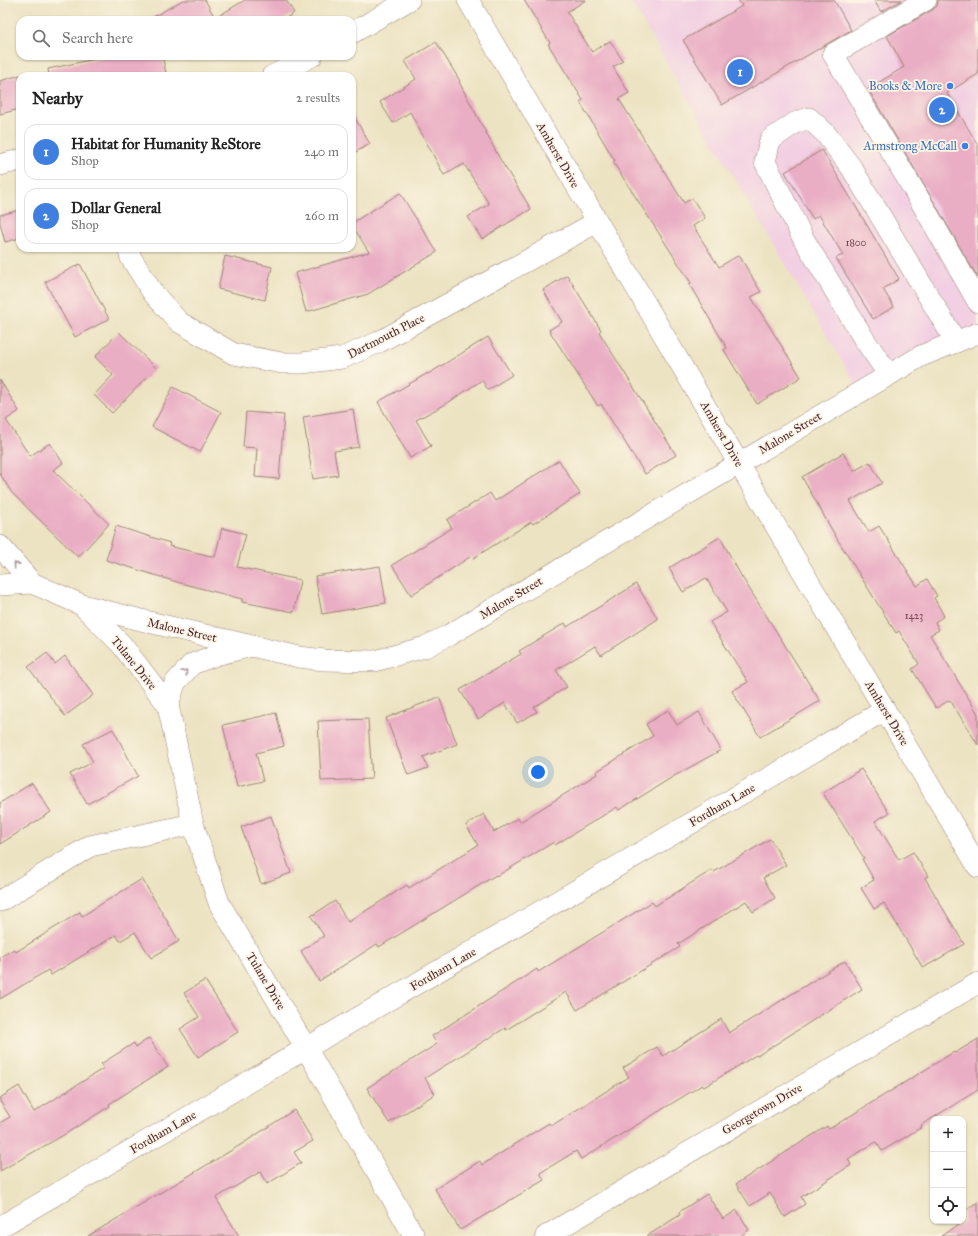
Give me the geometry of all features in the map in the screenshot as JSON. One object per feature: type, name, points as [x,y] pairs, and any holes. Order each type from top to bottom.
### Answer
[{"type":"street","points":[[356,31],[409,0]]},
{"type":"street","name":"Amherst Drive","points":[[468,0],[739,464],[978,867]]},
{"type":"street","points":[[926,0],[833,54],[921,202],[978,302]]},
{"type":"street","points":[[280,72],[304,60]]},
{"type":"street","points":[[889,375],[864,339],[803,238],[765,162],[770,140],[794,123],[809,118],[825,133],[850,167],[956,342]]},
{"type":"street","points":[[0,165],[16,161]]},
{"type":"street","name":"Dartmouth Place","points":[[129,252],[131,258],[153,293],[179,322],[234,354],[282,363],[302,363],[342,358],[379,342],[597,222]]},
{"type":"street","name":"Malone Street","points":[[0,585],[32,583],[82,605],[299,657],[348,662],[375,661],[425,647],[449,635],[921,356],[978,333]]},
{"type":"street","points":[[0,546],[32,583]]},
{"type":"street","name":"Tulane Drive","points":[[82,605],[121,644],[168,705],[193,824],[219,903],[306,1048],[414,1236]]},
{"type":"street","name":"Tulane Drive","points":[[168,705],[175,683],[192,664],[219,654],[252,646]]},
{"type":"street","name":"Fordham Lane","points":[[0,1227],[884,710]]},
{"type":"street","points":[[0,901],[90,846],[193,824]]},
{"type":"street","name":"Georgetown Drive","points":[[546,1236],[978,983]]},
{"type":"shaded area","points":[[630,0],[978,0],[978,333],[860,392]]},
{"type":"building","points":[[183,0],[205,0],[214,16],[155,16]]},
{"type":"building","points":[[245,0],[286,0],[294,13],[289,16],[218,16]]},
{"type":"building","points":[[524,0],[586,0],[567,12],[592,52],[610,41],[623,61],[613,67],[629,93],[619,99],[684,203],[692,198],[705,218],[693,226],[719,267],[739,255],[761,292],[751,297],[801,377],[757,404],[724,350],[727,348],[689,284],[691,283],[613,162],[615,161],[580,102],[583,100],[548,44],[550,43]]},
{"type":"building","points":[[738,0],[834,0],[851,30],[722,105],[683,40],[742,6]]},
{"type":"building","points":[[874,0],[902,0],[881,12]]},
{"type":"building","points":[[938,0],[978,0],[978,74],[947,93],[978,145],[978,278],[868,89],[904,67],[887,36],[932,10],[937,6]]},
{"type":"building","points":[[436,42],[460,81],[459,82],[501,161],[531,209],[482,239],[468,217],[489,204],[464,164],[444,175],[410,112],[393,123],[380,102],[416,79],[405,61]]},
{"type":"building","points":[[90,60],[163,60],[166,72],[48,72],[48,69]]},
{"type":"building","points":[[16,76],[16,110],[0,114],[0,81]]},
{"type":"building","points":[[356,120],[370,144],[356,152]]},
{"type":"building","points":[[822,150],[899,279],[883,289],[894,307],[873,319],[836,258],[843,255],[819,215],[813,219],[785,172]]},
{"type":"building","points":[[400,193],[437,252],[368,294],[306,312],[295,273],[369,252],[356,231],[356,220]]},
{"type":"building","points":[[16,211],[16,239],[5,242],[0,223],[0,215]]},
{"type":"building","points":[[225,256],[272,267],[265,300],[218,289]]},
{"type":"building","points":[[80,264],[109,319],[75,337],[45,282]]},
{"type":"building","points":[[567,275],[601,330],[599,332],[676,455],[645,474],[601,404],[598,406],[549,330],[562,322],[543,290]]},
{"type":"building","points":[[119,332],[156,368],[112,413],[94,395],[113,375],[95,357]]},
{"type":"building","points":[[488,337],[512,375],[488,390],[482,380],[446,404],[416,420],[431,446],[410,458],[378,402],[428,374]]},
{"type":"building","points":[[0,380],[19,411],[6,420],[30,456],[50,443],[63,463],[53,470],[109,524],[78,557],[12,493],[0,474]]},
{"type":"building","points":[[173,387],[221,412],[200,452],[152,427]]},
{"type":"building","points":[[353,409],[359,447],[334,451],[338,475],[313,479],[303,417]]},
{"type":"building","points":[[246,412],[284,415],[279,479],[255,477],[257,448],[243,447]]},
{"type":"building","points":[[843,453],[854,471],[870,462],[882,483],[850,501],[869,532],[879,526],[917,586],[927,579],[937,596],[934,598],[944,616],[935,622],[939,630],[930,635],[978,714],[978,745],[950,700],[936,708],[912,669],[919,664],[899,631],[896,633],[836,537],[802,477]]},
{"type":"building","points":[[559,460],[580,494],[533,524],[531,522],[472,559],[470,557],[411,595],[392,565],[452,528],[447,520],[490,493],[495,501]]},
{"type":"building","points":[[116,526],[170,543],[169,546],[215,557],[222,528],[246,534],[237,567],[300,580],[294,612],[242,602],[242,599],[177,582],[106,560]]},
{"type":"building","points":[[720,537],[740,574],[820,701],[760,737],[732,691],[748,682],[710,622],[727,612],[706,578],[683,592],[669,568]]},
{"type":"building","points":[[380,566],[386,603],[322,614],[315,576]]},
{"type":"building","points":[[636,584],[658,619],[601,655],[595,646],[556,670],[567,687],[534,707],[537,712],[517,723],[505,703],[478,719],[460,690],[521,654],[519,651],[565,623],[567,627]]},
{"type":"building","points":[[47,653],[55,664],[65,656],[93,695],[65,716],[28,667]]},
{"type":"building","points":[[439,697],[457,744],[423,757],[428,768],[408,775],[386,718]]},
{"type":"building","points":[[668,710],[677,725],[699,712],[721,750],[676,775],[619,810],[617,807],[555,845],[554,842],[497,876],[496,875],[379,947],[377,944],[319,981],[301,951],[324,936],[311,916],[335,901],[348,922],[407,885],[409,888],[478,845],[466,825],[484,814],[494,832],[518,818],[520,822],[597,774],[596,772],[653,736],[646,724]]},
{"type":"building","points":[[276,713],[284,746],[256,753],[263,781],[237,787],[223,725]]},
{"type":"building","points":[[368,719],[372,779],[321,781],[318,721]]},
{"type":"building","points":[[113,729],[138,776],[87,804],[70,774],[93,762],[83,744]]},
{"type":"building","points":[[861,769],[889,813],[875,821],[899,860],[913,852],[928,876],[925,878],[964,944],[923,968],[884,903],[874,909],[861,888],[874,880],[862,859],[864,858],[823,793]]},
{"type":"building","points":[[32,783],[51,812],[0,844],[0,803]]},
{"type":"building","points":[[271,816],[291,873],[261,884],[241,827]]},
{"type":"building","points":[[770,839],[786,865],[763,878],[775,898],[753,912],[746,901],[678,944],[680,947],[577,1010],[566,992],[425,1078],[435,1094],[389,1123],[367,1088],[437,1044],[432,1036],[537,969],[538,972],[652,902],[655,906],[712,870],[714,872]]},
{"type":"building","points":[[142,879],[179,941],[151,958],[135,932],[120,941],[116,935],[51,975],[48,970],[0,999],[0,957],[14,949],[16,952],[80,912],[82,916]]},
{"type":"building","points":[[845,961],[862,989],[757,1056],[756,1055],[704,1087],[702,1085],[581,1159],[576,1151],[540,1173],[544,1180],[460,1230],[435,1189],[480,1161],[482,1165],[549,1123],[551,1126],[629,1077],[623,1068],[657,1047],[663,1056],[721,1019],[729,1033]]},
{"type":"building","points":[[205,980],[238,1032],[198,1057],[180,1029],[199,1017],[184,993]]},
{"type":"building","points":[[149,1038],[168,1067],[62,1136],[0,1171],[0,1123],[10,1117],[0,1101],[0,1098],[19,1086],[34,1112],[104,1068],[101,1064],[134,1043],[136,1047]]},
{"type":"building","points":[[978,1039],[978,1090],[936,1116],[930,1116],[930,1119],[921,1125],[922,1127],[882,1151],[876,1142],[848,1159],[851,1165],[801,1197],[805,1204],[785,1217],[770,1193],[750,1206],[736,1184],[827,1126],[829,1129],[954,1052],[955,1053]]},
{"type":"building","points":[[294,1110],[313,1141],[294,1152],[301,1163],[267,1184],[260,1172],[216,1198],[239,1236],[88,1236],[242,1144]]},
{"type":"building","points":[[707,1194],[723,1219],[737,1210],[749,1230],[740,1236],[647,1236],[680,1215],[679,1212]]},
{"type":"building","points":[[978,1202],[978,1236],[941,1236],[960,1224],[966,1224],[966,1209]]},
{"type":"place","name":"Habitat for Humanity ReStore","points":[[740,72]]},
{"type":"place","name":"Books & More","points":[[950,86]]},
{"type":"place","name":"Dollar General","points":[[942,110]]},
{"type":"place","name":"Armstrong McCall","points":[[965,146]]}]
